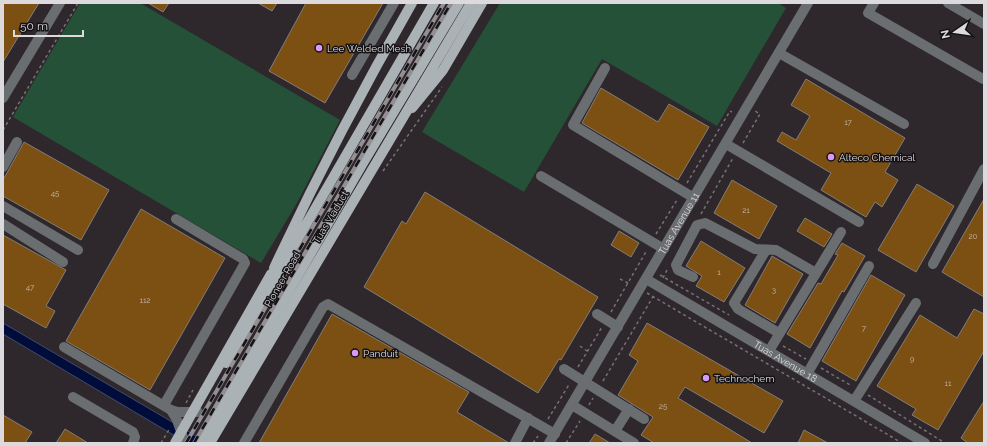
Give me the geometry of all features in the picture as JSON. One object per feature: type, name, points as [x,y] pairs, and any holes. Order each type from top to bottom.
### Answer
[{"type":"main road","points":[[180,441],[271,274],[310,192],[363,89],[412,3]]},
{"type":"main road","name":"Pioneer Road","points":[[180,441],[434,3]]},
{"type":"main road","name":"Pioneer Road","points":[[201,443],[363,163],[458,3]]},
{"type":"main road","name":"Tuas Viaduct","points":[[210,443],[471,3]]},
{"type":"main road","points":[[363,163],[396,128],[443,70],[482,3]]},
{"type":"street","points":[[3,98],[60,3]]},
{"type":"street","points":[[352,75],[394,3]]},
{"type":"street","name":"Tuas Avenue 11","points":[[549,443],[808,3]]},
{"type":"street","points":[[874,3],[868,14],[983,79],[984,78]]},
{"type":"street","points":[[948,3],[984,24]]},
{"type":"street","points":[[779,53],[904,124]]},
{"type":"street","points":[[605,68],[573,126],[694,198]]},
{"type":"street","points":[[3,167],[17,142]]},
{"type":"street","points":[[726,144],[859,222]]},
{"type":"street","points":[[933,264],[984,169]]},
{"type":"street","points":[[541,176],[664,248]]},
{"type":"street","points":[[3,206],[78,250]]},
{"type":"street","points":[[168,408],[245,263],[243,259],[176,219]]},
{"type":"street","points":[[693,277],[678,270],[676,265],[697,225],[705,222],[755,249],[776,250],[816,273]]},
{"type":"street","points":[[3,224],[63,262]]},
{"type":"street","points":[[768,351],[841,232]]},
{"type":"street","points":[[766,250],[734,303],[738,309],[777,337]]},
{"type":"street","points":[[808,374],[869,266]]},
{"type":"street","name":"Tuas Avenue 18","points":[[646,279],[925,443]]},
{"type":"street","points":[[854,401],[916,303]]},
{"type":"street","points":[[244,443],[323,306],[328,304],[555,434]]},
{"type":"street","points":[[597,314],[618,327]]},
{"type":"street","points":[[64,347],[168,408],[178,412],[198,412]]},
{"type":"street","points":[[564,369],[644,419]]},
{"type":"street","points":[[74,397],[134,432],[135,437],[133,443]]},
{"type":"street","points":[[572,405],[634,443]]},
{"type":"street","points":[[168,408],[177,420],[180,441]]},
{"type":"street","points":[[615,431],[629,409]]},
{"type":"street","points":[[515,443],[528,418]]},
{"type":"path","points":[[3,130],[78,3]]},
{"type":"path","points":[[699,217],[760,114],[747,107]]},
{"type":"path","points":[[533,443],[730,111],[742,116]]},
{"type":"path","points":[[652,270],[733,317]]},
{"type":"path","points":[[566,443],[668,270]]},
{"type":"path","points":[[620,279],[628,283]]},
{"type":"path","points":[[640,289],[902,443]]},
{"type":"path","points":[[777,337],[814,364],[945,443]]},
{"type":"path","points":[[580,346],[587,351]]},
{"type":"path","points":[[161,443],[165,437]]},
{"type":"green space","points":[[80,3],[140,3],[340,120],[297,203],[261,263],[13,117]]},
{"type":"green space","points":[[500,3],[778,3],[786,8],[717,126],[602,59],[524,192],[422,132]]},
{"type":"shaded area","points":[[3,323],[208,443],[187,443],[3,334]]},
{"type":"building","points":[[3,3],[39,3],[3,62]]},
{"type":"building","points":[[148,3],[169,3],[163,12]]},
{"type":"building","points":[[258,3],[277,3],[272,11]]},
{"type":"building","name":"Lee Welded Mesh","points":[[306,3],[383,3],[325,103],[269,71]]},
{"type":"building","points":[[806,79],[905,138],[885,172],[898,180],[882,207],[875,202],[866,217],[821,190],[831,173],[777,141],[782,132],[796,140],[810,116],[791,105]]},
{"type":"building","points":[[601,88],[658,122],[669,104],[709,127],[678,180],[582,123]]},
{"type":"building","points":[[24,142],[109,190],[81,240],[3,196],[3,180]]},
{"type":"building","points":[[732,180],[777,206],[759,239],[714,213]]},
{"type":"building","points":[[917,184],[954,206],[916,272],[878,250]]},
{"type":"building","points":[[425,192],[598,297],[561,360],[559,359],[538,393],[364,287],[402,221],[406,224]]},
{"type":"building","points":[[984,199],[984,297],[942,272]]},
{"type":"building","points":[[141,209],[225,258],[150,390],[66,341]]},
{"type":"building","points":[[805,218],[832,234],[824,247],[797,231]]},
{"type":"building","points":[[619,231],[639,243],[631,257],[611,245]]},
{"type":"building","points":[[3,235],[66,270],[46,306],[55,311],[46,328],[3,304]]},
{"type":"building","points":[[701,241],[745,268],[724,302],[696,286],[702,276],[686,266]]},
{"type":"building","points":[[842,243],[865,256],[844,292],[842,291],[810,348],[787,334],[818,283],[821,284],[838,255],[835,254]]},
{"type":"building","points":[[772,256],[803,274],[775,323],[745,305]]},
{"type":"building","points":[[871,275],[905,295],[856,381],[822,361]]},
{"type":"building","points":[[974,309],[984,314],[984,351],[938,430],[912,415],[916,409],[877,386],[920,315],[957,338]]},
{"type":"building","name":"Panduit","points":[[332,314],[469,392],[457,412],[509,443],[259,443]]},
{"type":"building","points":[[647,323],[783,401],[764,433],[685,387],[678,398],[752,443],[654,443],[641,435],[653,417],[618,395],[638,361],[629,355]]},
{"type":"building","points":[[984,401],[984,443],[968,443],[961,438]]},
{"type":"building","points":[[3,415],[32,432],[25,443],[3,443]]},
{"type":"building","points":[[65,429],[88,443],[56,443]]},
{"type":"building","points":[[804,430],[828,443],[798,443]]},
{"type":"building","points":[[595,434],[610,443],[589,443]]},
{"type":"railway","points":[[186,443],[444,3]]},
{"type":"railway","points":[[194,443],[451,3]]},
{"type":"place","name":"Lee Welded Mesh","points":[[319,48]]},
{"type":"place","name":"Alteco Chemical","points":[[831,157]]},
{"type":"place","name":"Panduit","points":[[355,353]]},
{"type":"place","name":"Technochem","points":[[706,378]]}]
